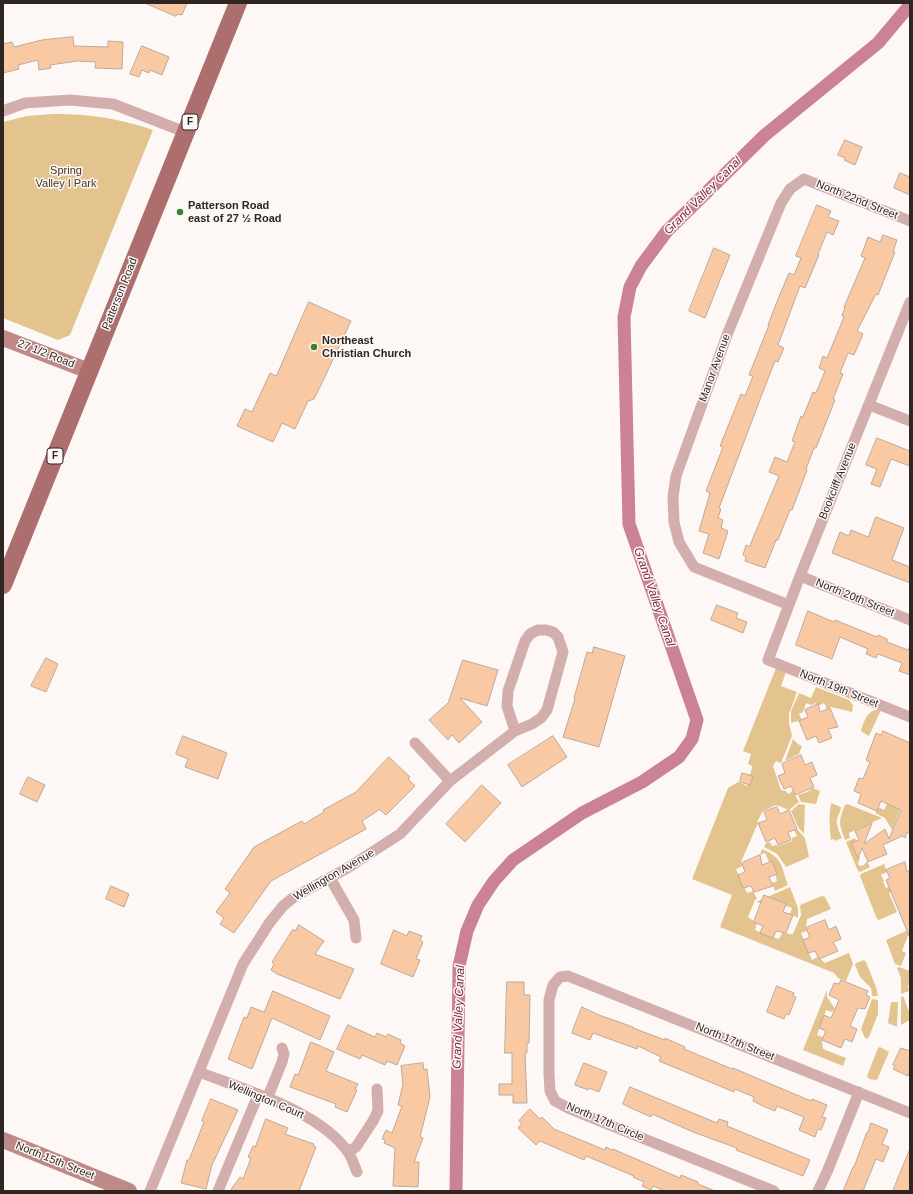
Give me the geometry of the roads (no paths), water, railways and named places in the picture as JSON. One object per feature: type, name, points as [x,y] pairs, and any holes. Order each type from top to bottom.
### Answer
[{"type":"main road","name":"Patterson Road","points":[[3,585],[238,3]]},
{"type":"street","points":[[3,111],[25,103],[70,100],[113,104],[185,132]]},
{"type":"street","name":"North 22nd Street","points":[[804,179],[910,222]]},
{"type":"street","name":"Manor Avenue","points":[[789,605],[694,567],[679,542],[674,522],[673,497],[676,476],[727,335],[781,203],[790,189],[804,179]]},
{"type":"street","name":"Bookcliff Avenue","points":[[768,660],[800,576],[910,302]]},
{"type":"street","name":"27 1/2 Road","points":[[3,338],[89,371]]},
{"type":"street","points":[[869,404],[910,421]]},
{"type":"street","name":"North 20th Street","points":[[800,576],[910,620]]},
{"type":"street","name":"Wellington Avenue","points":[[150,1191],[243,964],[270,922],[283,906],[294,897],[330,878],[400,834],[450,781],[515,731],[532,724],[540,718],[547,710],[563,652],[558,637],[553,632],[538,630],[530,634],[525,642],[508,691],[507,706],[515,731]]},
{"type":"street","name":"North 19th Street","points":[[768,660],[910,717]]},
{"type":"street","points":[[415,743],[450,781]]},
{"type":"street","points":[[330,878],[354,920],[356,938]]},
{"type":"street","name":"North 17th Street","points":[[560,977],[568,976],[910,1113]]},
{"type":"street","name":"North 17th Circle","points":[[560,977],[552,985],[549,1000],[550,1091],[555,1100],[570,1109],[774,1191]]},
{"type":"street","points":[[218,1191],[263,1097],[282,1062],[284,1054],[282,1048]]},
{"type":"street","name":"Wellington Court","points":[[199,1072],[294,1110],[315,1121],[332,1135],[348,1152],[357,1172]]},
{"type":"street","points":[[348,1152],[356,1147],[374,1121],[378,1111],[377,1089]]},
{"type":"street","points":[[818,1191],[860,1092]]},
{"type":"street","name":"North 15th Street","points":[[3,1140],[128,1191]]},
{"type":"waterway","name":"Grand Valley Canal","points":[[456,1191],[459,966],[467,931],[478,905],[494,881],[513,860],[582,813],[642,782],[679,757],[692,739],[697,720],[629,524],[624,317],[630,287],[641,266],[667,231],[765,135],[878,43],[910,5]]},
{"type":"place","name":"Patterson Road east of 27 ½ Road","points":[[180,212]]},
{"type":"place","name":"Northeast Christian Church","points":[[314,347]]},
{"type":"park label","name":"Spring Valley I Park","points":[[66,177]]}]
